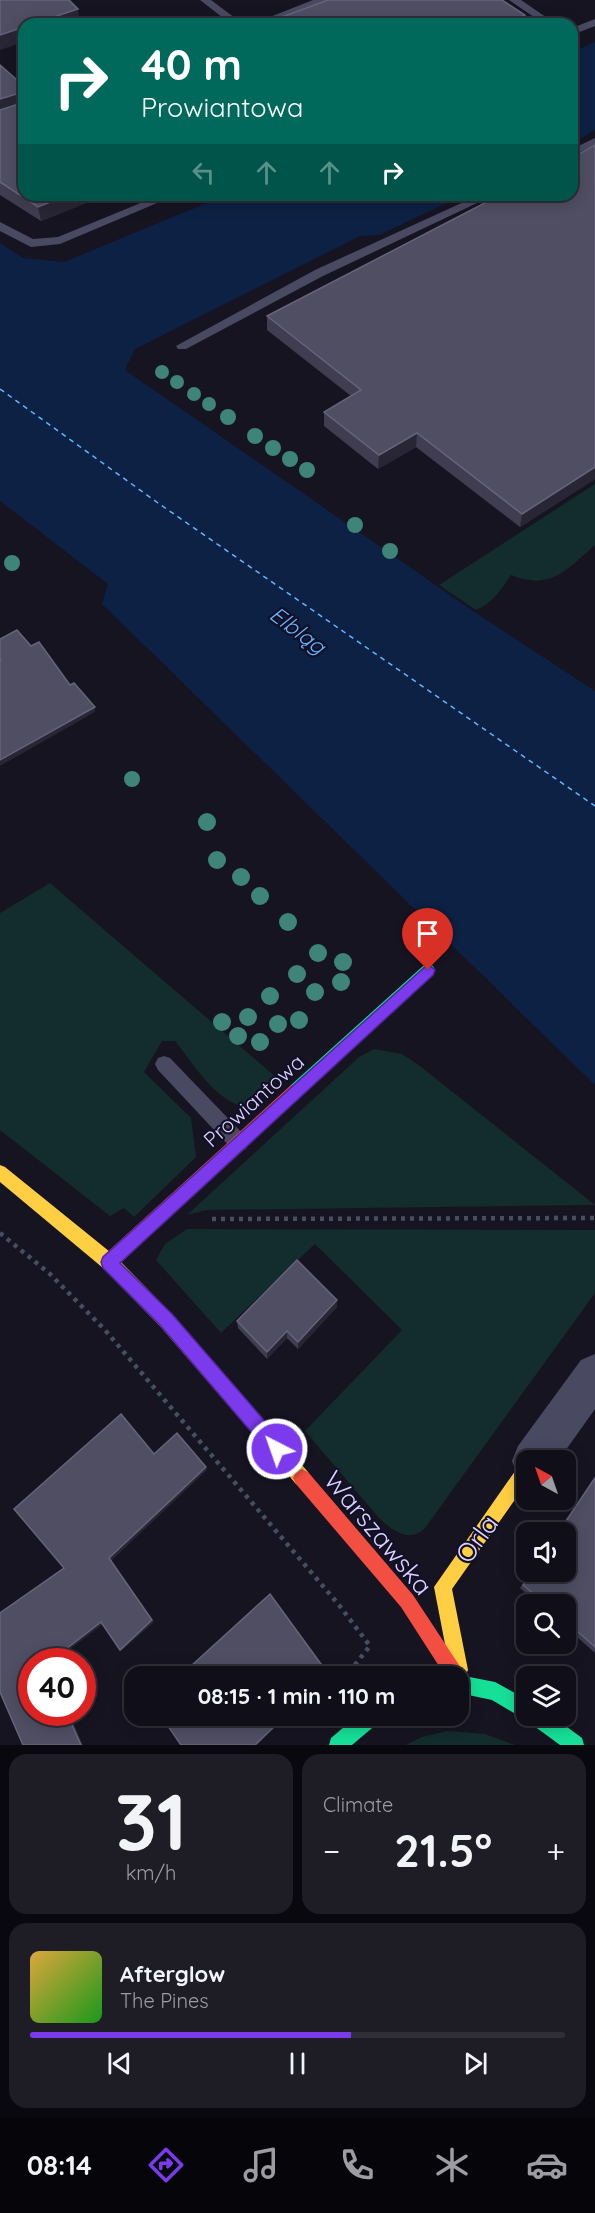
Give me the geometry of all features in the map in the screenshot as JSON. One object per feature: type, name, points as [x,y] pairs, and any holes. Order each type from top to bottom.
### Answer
[{"type":"street","name":"Prowiantowa","points":[[109,1262],[428,970]]},
{"type":"street","name":"Warszawska","points":[[0,1172],[109,1262],[166,1320],[407,1602],[449,1666]]},
{"type":"street","points":[[541,1450],[595,1374]]},
{"type":"street","name":"Orla","points":[[456,1666],[443,1587],[516,1484]]},
{"type":"street","points":[[469,1683],[501,1693],[516,1703]]},
{"type":"street","points":[[338,1745],[360,1726]]},
{"type":"street","points":[[550,1726],[575,1745]]},
{"type":"lane","points":[[205,0],[230,18]]},
{"type":"lane","points":[[273,18],[322,0]]},
{"type":"lane","points":[[514,0],[542,18]]},
{"type":"lane","points":[[578,29],[595,22]]},
{"type":"lane","points":[[578,150],[595,141]]},
{"type":"lane","points":[[0,226],[31,243],[60,240],[155,201]]},
{"type":"lane","points":[[182,346],[319,273],[475,201]]},
{"type":"lane","points":[[164,1064],[239,1143]]},
{"type":"path","points":[[200,1219],[595,1218]]},
{"type":"path","points":[[0,1233],[50,1274],[105,1330],[339,1605],[370,1646],[354,1666]]},
{"type":"green space","points":[[595,484],[595,545],[566,570],[548,579],[537,581],[511,575],[495,596],[476,610],[439,585]]},
{"type":"green space","points":[[50,883],[278,1079],[247,1108],[235,1104],[215,1090],[175,1041],[162,1041],[144,1072],[191,1118],[196,1157],[134,1217],[124,1208],[110,1216],[0,1130],[0,913]]},
{"type":"green space","points":[[374,1049],[402,1054],[420,1066],[595,1205],[206,1210],[187,1215],[359,1057]]},
{"type":"green space","points":[[187,1229],[595,1230],[595,1293],[425,1528],[419,1533],[407,1535],[395,1531],[379,1518],[305,1431],[402,1330],[315,1244],[221,1333],[156,1260],[165,1244]]},
{"type":"green space","points":[[447,1731],[485,1734],[515,1745],[406,1745],[422,1737]]},
{"type":"water","points":[[595,42],[595,130],[578,140],[578,49]]},
{"type":"water","name":"Elbląg","points":[[211,201],[451,201],[379,235],[360,236],[135,349],[125,370],[476,613],[595,691],[595,1085],[102,604],[108,584],[0,501],[0,243],[23,258],[64,262]]},
{"type":"building","points":[[0,0],[69,0],[78,9],[51,18],[18,18],[18,29],[0,35]]},
{"type":"building","points":[[328,0],[502,0],[525,15],[518,18],[279,18]]},
{"type":"building","points":[[0,65],[18,81],[18,94],[0,99]]},
{"type":"building","points":[[18,104],[18,194],[0,182],[0,110]]},
{"type":"building","points":[[595,145],[595,467],[522,514],[417,433],[379,455],[324,412],[361,390],[267,316],[488,201],[578,201],[578,155]]},
{"type":"building","points":[[29,201],[53,201],[38,207]]},
{"type":"building","points":[[17,630],[31,646],[39,642],[70,685],[74,683],[95,707],[0,760],[0,639]]},
{"type":"building","points":[[297,1260],[337,1300],[298,1342],[287,1331],[267,1352],[237,1321]]},
{"type":"building","points":[[121,1414],[154,1454],[177,1433],[206,1467],[109,1558],[152,1620],[120,1650],[101,1622],[67,1648],[18,1648],[18,1726],[73,1726],[81,1745],[23,1745],[0,1692],[0,1613],[64,1568],[14,1509]]},
{"type":"building","points":[[595,1478],[595,1647],[576,1630],[576,1594],[534,1594],[523,1585],[525,1582],[576,1582],[576,1522],[565,1522],[573,1510],[576,1510],[576,1506]]},
{"type":"building","points":[[270,1594],[322,1666],[191,1666]]},
{"type":"building","points":[[168,1726],[275,1726],[255,1745],[181,1745]]},
{"type":"ferry route","points":[[0,389],[158,503],[595,806]]},
{"type":"traffic: fast","points":[[295,1091],[428,970]]},
{"type":"traffic: fast","points":[[469,1686],[495,1691],[516,1703]]},
{"type":"traffic: fast","points":[[338,1745],[360,1726]]},
{"type":"traffic: fast","points":[[550,1726],[575,1745]]},
{"type":"traffic: slow","points":[[0,1172],[109,1262],[166,1320],[302,1478]]},
{"type":"traffic: slow","points":[[458,1666],[443,1587],[516,1484]]},
{"type":"traffic: jam","points":[[109,1262],[295,1091]]},
{"type":"traffic: jam","points":[[302,1478],[407,1601],[450,1666]]},
{"type":"route","points":[[277,1449],[166,1320],[109,1262],[428,970]]}]
